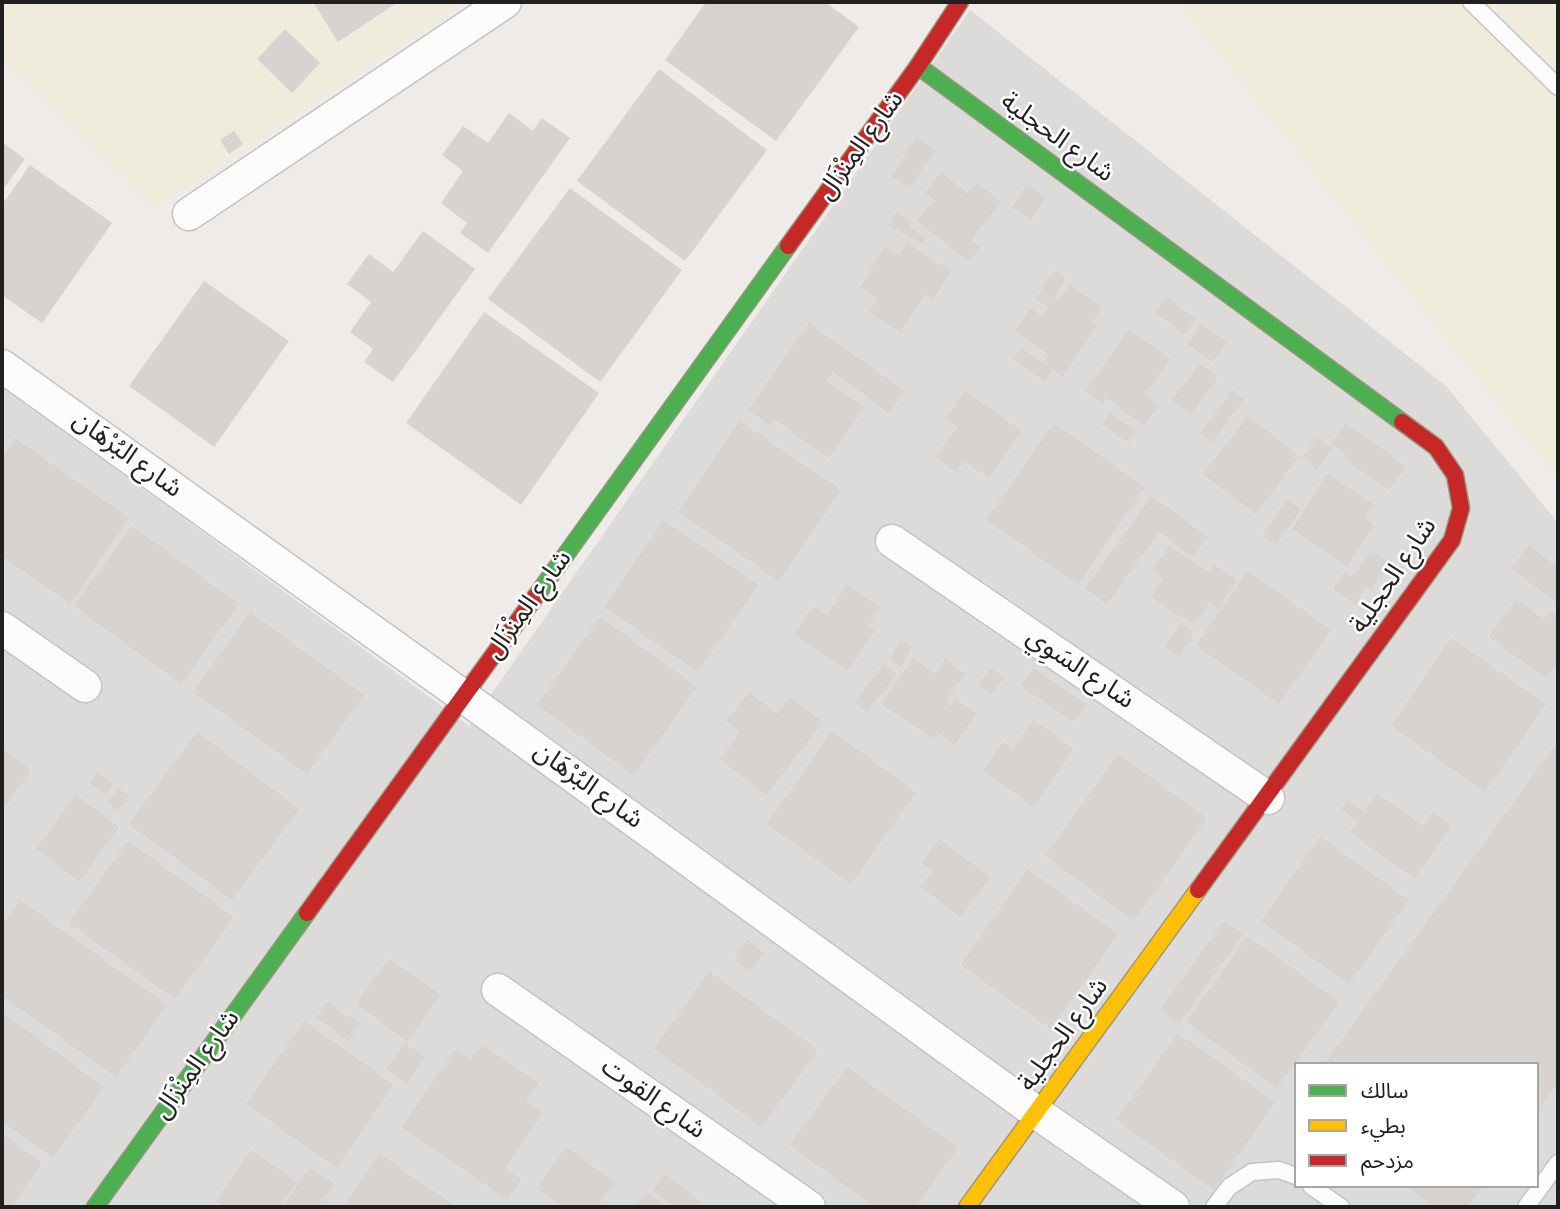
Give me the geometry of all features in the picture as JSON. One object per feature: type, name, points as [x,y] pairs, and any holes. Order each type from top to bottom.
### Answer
[{"type":"street","points":[[189,214],[505,2]]},
{"type":"street","name":"شارع المِنْزَال","points":[[95,1207],[918,66],[960,2]]},
{"type":"street","name":"شارع الحجلية","points":[[918,66],[1436,447],[1455,475],[1461,508],[1452,540],[1268,798],[967,1207]]},
{"type":"street","name":"شارع البُرْهَان","points":[[2,366],[463,696],[1037,1113],[1173,1207]]},
{"type":"street","name":"شارع السَوِي","points":[[892,541],[1268,798]]},
{"type":"street","points":[[2,628],[85,686]]},
{"type":"street","name":"شارع القوت","points":[[498,990],[809,1207]]},
{"type":"lane","points":[[1471,2],[1558,87]]},
{"type":"lane","points":[[1527,1207],[1558,1163]]},
{"type":"lane","points":[[1214,1207],[1229,1187],[1251,1172],[1279,1170],[1294,1175]]},
{"type":"lane","points":[[1314,1188],[1341,1207]]},
{"type":"shaded area","points":[[2,2],[465,2],[154,209],[2,58]]},
{"type":"shaded area","points":[[1178,2],[1558,2],[1558,479]]},
{"type":"shaded area","points":[[970,10],[1446,386],[1558,523],[1558,1207],[2,1207],[2,386],[469,726]]},
{"type":"building","points":[[313,2],[398,2],[338,42]]},
{"type":"building","points":[[706,2],[825,2],[859,27],[776,141],[665,60]]},
{"type":"building","points":[[285,29],[320,63],[292,93],[257,59]]},
{"type":"building","points":[[659,69],[767,150],[685,261],[577,181]]},
{"type":"building","points":[[509,113],[533,131],[542,118],[570,138],[488,253],[460,233],[467,223],[441,203],[463,171],[442,155],[463,126],[488,143]]},
{"type":"building","points":[[234,131],[243,144],[229,154],[220,140]]},
{"type":"building","points":[[916,138],[935,150],[910,188],[891,176]]},
{"type":"building","points":[[2,142],[25,159],[2,191]]},
{"type":"building","points":[[30,165],[112,223],[42,323],[2,295],[2,205]]},
{"type":"building","points":[[941,172],[968,194],[977,183],[1001,202],[971,240],[980,247],[969,262],[917,221],[934,200],[925,193]]},
{"type":"building","points":[[1026,185],[1046,197],[1031,220],[1012,207]]},
{"type":"building","points":[[570,188],[682,270],[600,382],[488,299]]},
{"type":"building","points":[[896,212],[912,221],[909,227],[925,237],[922,244],[889,225]]},
{"type":"building","points":[[423,231],[475,269],[393,382],[364,362],[373,349],[350,332],[371,302],[347,284],[369,254],[393,272]]},
{"type":"building","points":[[907,243],[951,271],[933,300],[925,294],[900,332],[869,312],[878,298],[860,287],[885,247],[899,255]]},
{"type":"building","points":[[1054,270],[1066,278],[1048,307],[1036,299]]},
{"type":"building","points":[[204,281],[289,341],[214,447],[129,386]]},
{"type":"building","points":[[1070,285],[1102,308],[1092,322],[1097,326],[1063,377],[1053,370],[1045,382],[1013,360],[1021,348],[1043,363],[1049,355],[1015,331],[1031,308],[1042,317],[1055,297],[1059,300]]},
{"type":"building","points":[[1166,297],[1196,318],[1185,334],[1155,313]]},
{"type":"building","points":[[484,312],[599,393],[521,505],[406,423]]},
{"type":"building","points":[[809,323],[905,391],[889,413],[833,372],[827,381],[864,408],[829,458],[774,419],[770,426],[748,410]]},
{"type":"building","points":[[1201,324],[1227,342],[1212,362],[1187,344]]},
{"type":"building","points":[[1129,329],[1170,359],[1144,395],[1159,406],[1144,425],[1106,398],[1103,404],[1085,392]]},
{"type":"building","points":[[1200,364],[1218,378],[1190,415],[1172,400]]},
{"type":"building","points":[[1232,390],[1244,399],[1211,443],[1200,434]]},
{"type":"building","points":[[965,391],[1022,431],[989,478],[964,461],[956,472],[935,457],[957,427],[945,419]]},
{"type":"building","points":[[1110,413],[1136,432],[1129,443],[1102,425]]},
{"type":"building","points":[[1248,416],[1299,456],[1256,514],[1203,474]]},
{"type":"building","points":[[740,421],[841,490],[779,581],[678,512]]},
{"type":"building","points":[[1054,423],[1145,487],[1078,584],[986,520]]},
{"type":"building","points":[[1345,423],[1406,466],[1389,490],[1344,458],[1346,454],[1331,444]]},
{"type":"building","points":[[1317,437],[1332,449],[1317,469],[1303,457]]},
{"type":"building","points":[[15,438],[129,518],[70,604],[2,556],[2,458]]},
{"type":"building","points":[[1327,474],[1373,504],[1364,518],[1374,525],[1347,566],[1292,529]]},
{"type":"building","points":[[1152,496],[1208,537],[1193,557],[1159,532],[1107,604],[1085,588]]},
{"type":"building","points":[[1287,499],[1301,510],[1276,545],[1262,535]]},
{"type":"building","points":[[664,520],[758,585],[698,672],[604,607]]},
{"type":"building","points":[[132,526],[239,604],[181,684],[74,606]]},
{"type":"building","points":[[1529,545],[1558,568],[1558,604],[1511,568]]},
{"type":"building","points":[[1169,546],[1209,572],[1214,564],[1237,580],[1218,609],[1209,603],[1194,625],[1151,597],[1164,578],[1153,570]]},
{"type":"building","points":[[1371,551],[1389,563],[1371,589],[1367,586],[1355,604],[1333,589],[1345,572],[1353,577]]},
{"type":"building","points":[[1248,571],[1331,630],[1279,704],[1196,645]]},
{"type":"building","points":[[847,585],[880,608],[868,626],[875,631],[848,671],[794,634],[813,606],[827,615]]},
{"type":"building","points":[[1516,599],[1544,619],[1550,611],[1558,617],[1558,661],[1546,678],[1489,637]]},
{"type":"building","points":[[250,612],[364,695],[307,774],[193,692]]},
{"type":"building","points":[[600,617],[697,687],[634,775],[537,705]]},
{"type":"building","points":[[1180,623],[1194,633],[1180,657],[1165,647]]},
{"type":"building","points":[[1451,638],[1546,704],[1485,792],[1391,726]]},
{"type":"building","points":[[901,639],[913,645],[901,667],[889,660]]},
{"type":"building","points":[[913,658],[935,674],[945,659],[965,673],[945,702],[951,706],[956,699],[976,713],[955,745],[938,733],[934,740],[882,704]]},
{"type":"building","points":[[884,664],[897,674],[867,712],[855,702]]},
{"type":"building","points":[[991,668],[1004,678],[991,695],[978,685]]},
{"type":"building","points":[[1033,668],[1086,704],[1074,722],[1021,686]]},
{"type":"building","points":[[749,692],[777,714],[790,697],[823,722],[766,795],[720,759],[740,732],[726,721]]},
{"type":"building","points":[[1033,720],[1074,749],[1034,807],[983,771],[1003,742],[1013,748]]},
{"type":"building","points":[[832,731],[916,792],[851,884],[767,824]]},
{"type":"building","points":[[197,732],[299,809],[232,900],[129,824]]},
{"type":"building","points":[[1558,741],[1558,1082],[1539,1108],[1539,1062],[1325,1062]]},
{"type":"building","points":[[2,749],[31,770],[5,807],[2,804]]},
{"type":"building","points":[[1118,754],[1207,818],[1134,921],[1045,856]]},
{"type":"building","points":[[97,773],[113,784],[106,795],[90,783]]},
{"type":"building","points":[[119,788],[129,797],[117,811],[108,802]]},
{"type":"building","points":[[1378,793],[1423,826],[1433,812],[1452,826],[1414,879],[1350,832],[1358,822],[1341,809],[1348,800],[1364,812]]},
{"type":"building","points":[[76,795],[119,827],[79,881],[36,849]]},
{"type":"building","points":[[1320,837],[1409,900],[1349,984],[1261,921]]},
{"type":"building","points":[[939,839],[990,877],[961,917],[920,887],[933,871],[922,863]]},
{"type":"building","points":[[128,841],[234,917],[175,999],[69,923]]},
{"type":"building","points":[[1027,869],[1118,934],[1051,1029],[961,965]]},
{"type":"building","points":[[20,900],[167,1005],[116,1077],[2,996],[2,926]]},
{"type":"building","points":[[1224,921],[1243,934],[1179,1024],[1160,1010]]},
{"type":"building","points":[[1248,936],[1339,1002],[1277,1088],[1186,1022]]},
{"type":"building","points":[[747,940],[764,952],[750,971],[734,959]]},
{"type":"building","points":[[389,958],[441,995],[407,1041],[356,1004]]},
{"type":"building","points":[[709,971],[818,1050],[762,1127],[654,1049]]},
{"type":"building","points":[[327,1002],[360,1024],[349,1041],[316,1018]]},
{"type":"building","points":[[2,1012],[104,1087],[53,1158],[2,1121]]},
{"type":"building","points":[[304,1021],[394,1085],[336,1168],[246,1104]]},
{"type":"building","points":[[1178,1033],[1275,1102],[1214,1190],[1116,1120]]},
{"type":"building","points":[[405,1043],[425,1057],[407,1083],[387,1069]]},
{"type":"building","points":[[482,1044],[539,1083],[526,1101],[543,1113],[505,1168],[522,1180],[507,1200],[402,1127],[455,1050],[471,1060]]},
{"type":"building","points":[[847,1067],[958,1148],[915,1207],[874,1207],[790,1145]]},
{"type":"building","points":[[2,1134],[42,1163],[11,1207],[2,1207]]},
{"type":"building","points":[[566,1147],[615,1182],[597,1207],[563,1207],[537,1188]]},
{"type":"building","points":[[251,1150],[297,1182],[279,1207],[225,1207],[216,1201]]},
{"type":"building","points":[[380,1154],[456,1207],[343,1207]]},
{"type":"building","points":[[310,1167],[334,1184],[317,1207],[282,1207]]},
{"type":"building","points":[[665,1174],[701,1201],[696,1207],[675,1207],[653,1191]]},
{"type":"building","points":[[1409,1188],[1481,1188],[1467,1207],[1434,1207]]},
{"type":"building","points":[[646,1192],[667,1207],[635,1207]]},
{"type":"traffic: fast","points":[[918,66],[1402,422]]},
{"type":"traffic: fast","points":[[536,596],[788,246]]},
{"type":"traffic: fast","points":[[95,1207],[307,913]]},
{"type":"traffic: slow","points":[[967,1207],[1198,890]]},
{"type":"traffic: jam","points":[[788,246],[918,66],[960,2]]},
{"type":"traffic: jam","points":[[1198,890],[1452,540],[1461,508],[1455,475],[1436,447],[1402,422]]},
{"type":"traffic: jam","points":[[307,913],[536,596]]}]
